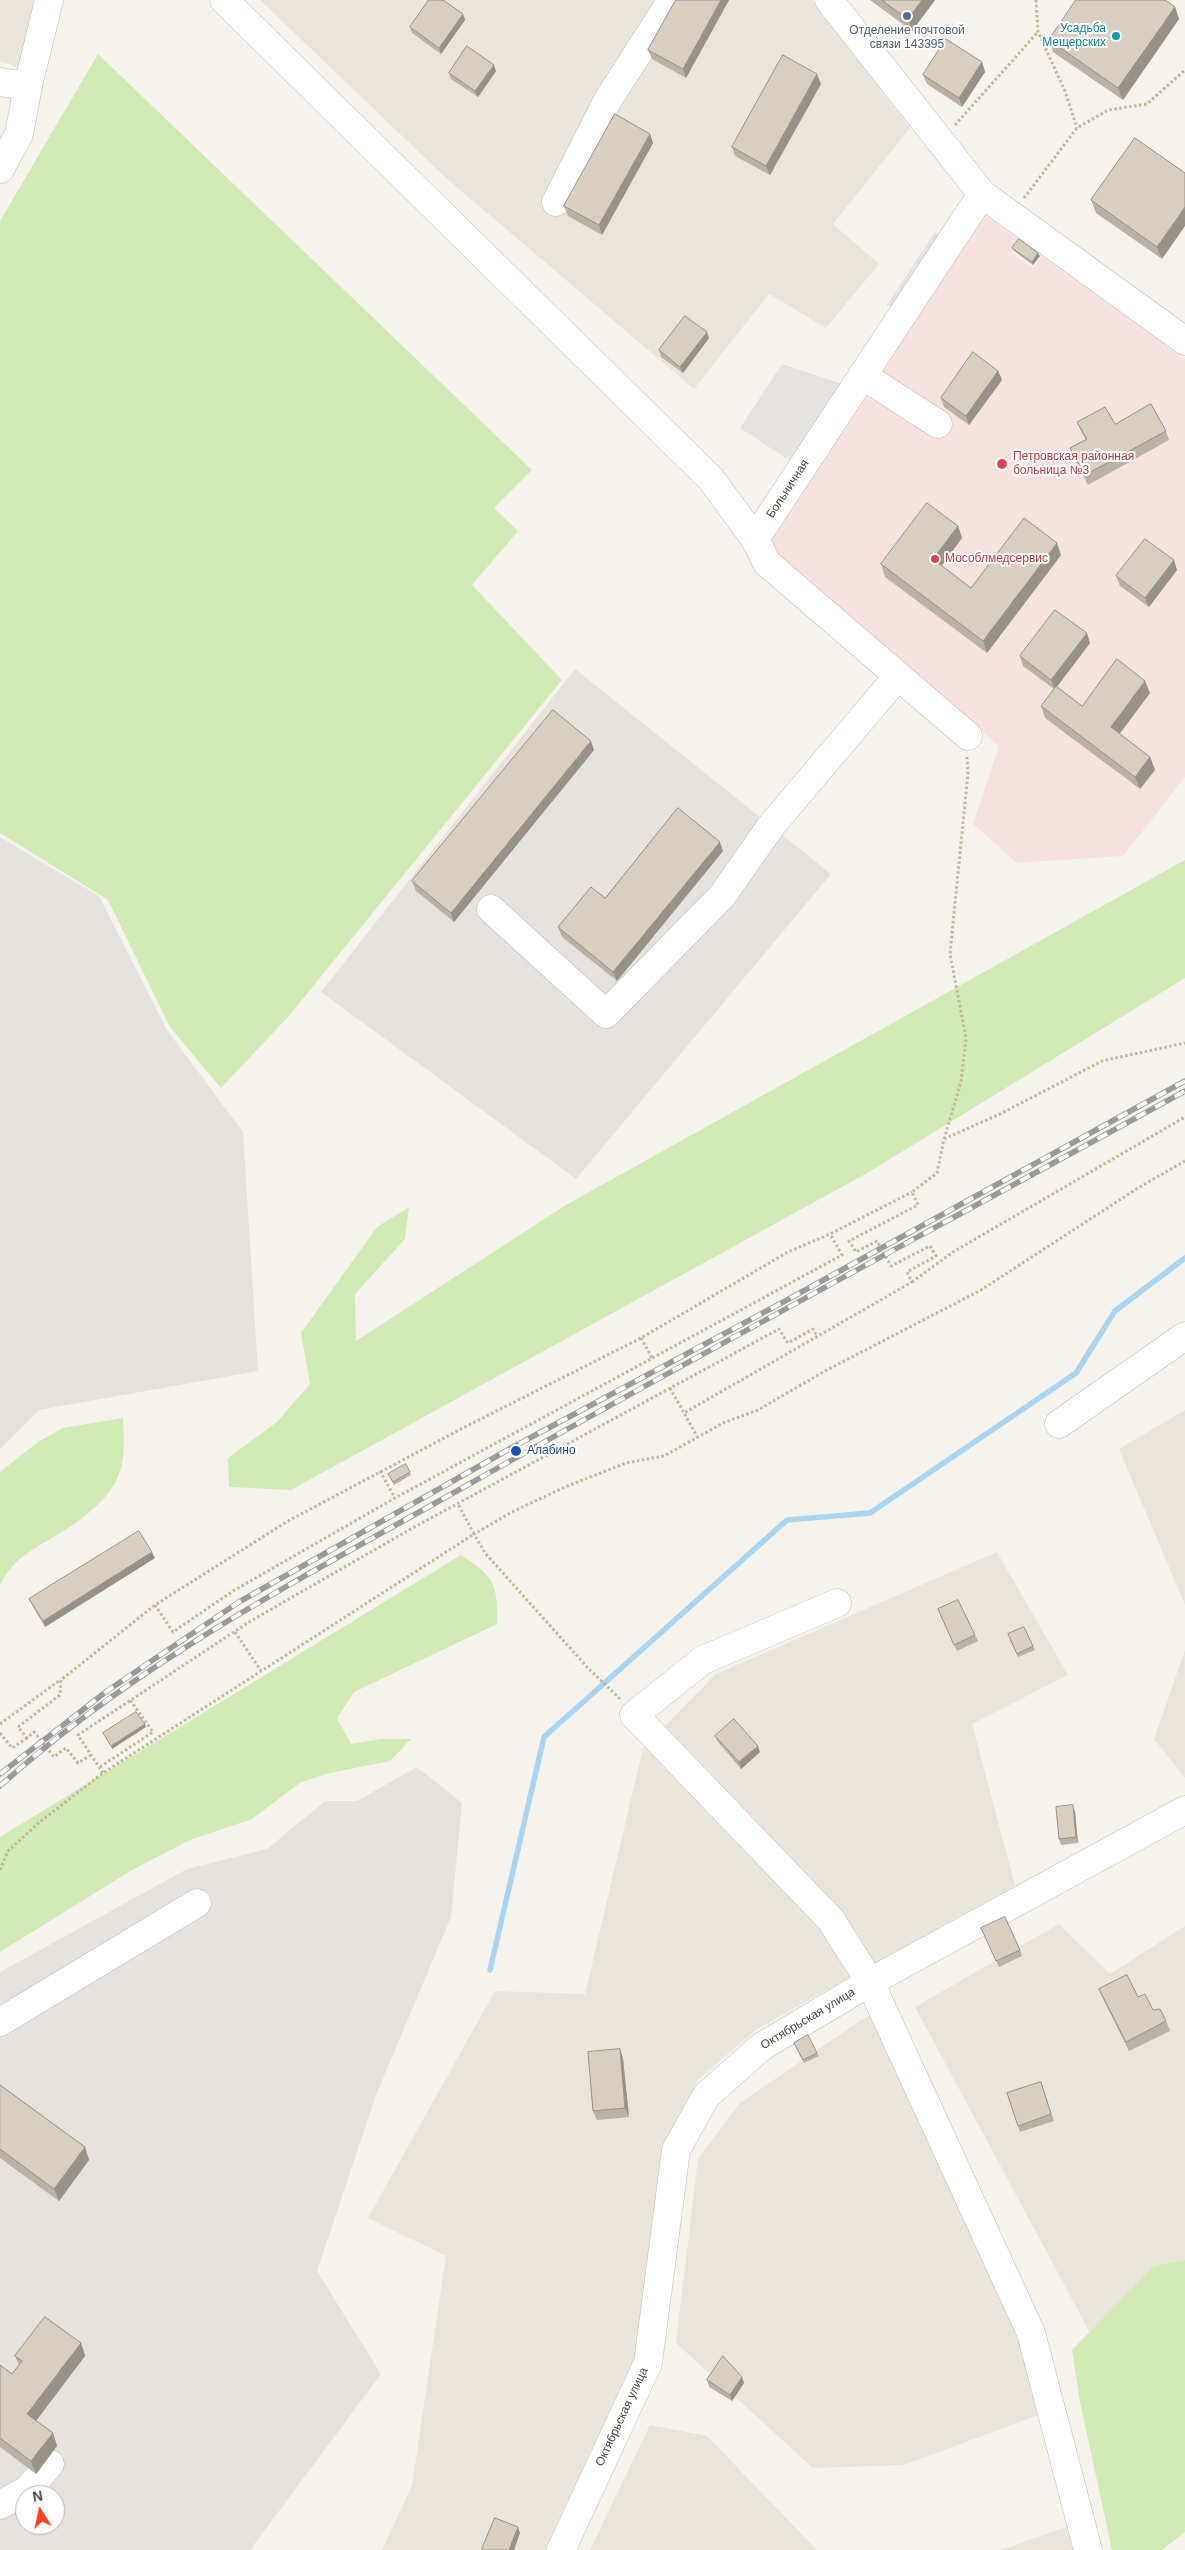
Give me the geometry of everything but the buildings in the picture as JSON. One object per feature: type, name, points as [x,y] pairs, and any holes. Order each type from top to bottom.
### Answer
[{"type":"street","points":[[0,169],[19,134],[28,86],[49,0]]},
{"type":"street","points":[[224,0],[711,479],[754,539],[767,563],[968,736]]},
{"type":"street","points":[[556,202],[608,98],[672,0]]},
{"type":"street","points":[[829,0],[982,194],[1185,341]]},
{"type":"street","points":[[0,82],[28,86]]},
{"type":"street","name":"Больничная","points":[[754,539],[982,194]]},
{"type":"street","points":[[862,375],[938,424]]},
{"type":"street","points":[[491,909],[606,1014],[722,896],[771,826],[898,676]]},
{"type":"street","points":[[1059,1424],[1185,1336]]},
{"type":"street","points":[[837,1603],[703,1660],[634,1715],[831,1920],[870,1982],[1031,2333],[1088,2550]]},
{"type":"street","name":"Октябрьская улица","points":[[561,2550],[648,2363],[676,2150],[706,2096],[761,2047],[870,1982],[1185,1810]]},
{"type":"street","points":[[0,2022],[197,1903]]},
{"type":"street","points":[[0,2506],[27,2490],[50,2464]]},
{"type":"path","points":[[1036,0],[1038,32],[1065,92],[1077,128]]},
{"type":"path","points":[[940,142],[1038,32]]},
{"type":"path","points":[[1011,215],[1077,128],[1108,110],[1147,104],[1185,70]]},
{"type":"path","points":[[0,1724],[61,1680],[155,1605],[288,1521],[380,1471],[641,1338],[788,1252],[830,1234],[912,1192],[938,1173],[944,1139],[961,1082],[966,1038],[950,954],[968,773],[968,736]]},
{"type":"path","points":[[944,1139],[1000,1114],[1102,1061],[1185,1043]]},
{"type":"path","points":[[684,1413],[912,1282],[953,1252],[1185,1117]]},
{"type":"path","points":[[0,1870],[8,1851],[41,1821],[103,1773],[474,1534],[512,1512],[565,1487],[626,1464],[664,1456],[723,1423],[758,1410],[825,1371],[981,1290],[1130,1194],[1185,1161]]},
{"type":"path","points":[[912,1192],[918,1205],[849,1241],[856,1252],[877,1242],[891,1266],[930,1246],[936,1256],[907,1272],[912,1282]]},
{"type":"path","points":[[155,1605],[173,1632],[233,1592],[395,1498],[842,1255],[830,1234]]},
{"type":"path","points":[[103,1773],[78,1735],[235,1632],[458,1504],[779,1329],[788,1343],[813,1329],[817,1336]]},
{"type":"path","points":[[641,1338],[652,1358]]},
{"type":"path","points":[[670,1388],[698,1438]]},
{"type":"path","points":[[380,1471],[395,1498]]},
{"type":"path","points":[[458,1504],[485,1553],[587,1667],[617,1695]]},
{"type":"path","points":[[235,1632],[261,1671]]},
{"type":"path","points":[[27,1738],[18,1727],[60,1695],[61,1680]]},
{"type":"path","points":[[100,1768],[153,1732],[130,1700]]},
{"type":"path","points":[[0,1733],[12,1748],[34,1732],[54,1757],[66,1748],[78,1763],[91,1755]]},
{"type":"shaded area","points":[[0,0],[43,0],[21,69],[0,61]]},
{"type":"shaded area","points":[[260,0],[812,0],[910,128],[833,224],[879,264],[826,328],[769,294],[694,389],[446,178]]},
{"type":"shaded area","name":"Петровская районная больница №3","points":[[982,213],[1020,240],[1011,253],[1033,268],[1042,256],[1185,359],[1185,777],[1123,856],[1017,863],[973,824],[999,746],[767,546]]},
{"type":"shaded area","points":[[935,232],[948,240],[900,313],[887,305]]},
{"type":"shaded area","points":[[782,364],[851,387],[799,467],[740,428]]},
{"type":"shaded area","points":[[575,669],[831,874],[576,1179],[321,992]]},
{"type":"shaded area","points":[[0,837],[99,896],[167,1030],[243,1132],[258,1371],[39,1410],[0,1449]]},
{"type":"shaded area","points":[[1185,1410],[1185,1605],[1119,1449]]},
{"type":"shaded area","points":[[997,1552],[1068,1675],[972,1724],[1015,1885],[757,2029],[698,2080],[664,2145],[640,2358],[549,2550],[382,2550],[412,2486],[446,2256],[368,2218],[495,1991],[585,1994],[643,1748],[716,1674]]},
{"type":"shaded area","points":[[1185,1650],[1185,1778],[1154,1739]]},
{"type":"shaded area","points":[[417,1767],[462,1803],[451,1917],[376,2095],[317,2271],[381,2374],[250,2550],[0,2550],[0,1972],[187,1869],[267,1849],[325,1801],[357,1801]]},
{"type":"shaded area","points":[[1059,1924],[1110,1974],[1185,1926],[1185,2307],[1094,2340],[915,2007]]},
{"type":"shaded area","points":[[873,2012],[1019,2341],[1038,2415],[904,2465],[813,2468],[676,2343],[698,2159],[740,2103]]},
{"type":"shaded area","points":[[650,2425],[707,2436],[817,2550],[590,2550]]},
{"type":"shaded area","points":[[1077,2523],[1085,2550],[1001,2550]]},
{"type":"green space","points":[[98,54],[532,470],[494,508],[518,531],[472,585],[562,680],[288,1017],[221,1088],[170,1027],[108,900],[0,833],[0,221]]},
{"type":"green space","points":[[1185,860],[1185,978],[869,1172],[291,1490],[229,1487],[228,1458],[277,1422],[310,1384],[301,1333],[377,1227],[409,1207],[405,1239],[355,1294],[356,1341],[566,1205]]},
{"type":"green space","points":[[123,1418],[124,1449],[122,1465],[112,1488],[80,1520],[36,1547],[15,1563],[4,1577],[0,1586],[0,1472],[38,1442],[63,1428]]},
{"type":"green space","points":[[461,1555],[488,1576],[492,1583],[497,1600],[497,1624],[354,1692],[337,1718],[351,1744],[381,1739],[411,1739],[390,1761],[330,1773],[301,1782],[252,1819],[190,1840],[132,1870],[0,1952],[0,1837]]},
{"type":"green space","points":[[1185,2260],[1185,2532],[1162,2550],[1112,2550],[1080,2402],[1072,2350],[1154,2266]]},
{"type":"waterway","points":[[490,1970],[544,1737],[787,1520],[870,1513],[1076,1373],[1115,1311],[1185,1258]]},
{"type":"railway","points":[[0,1774],[107,1691],[239,1602],[513,1447],[787,1300],[1185,1081]]},
{"type":"railway","points":[[0,1786],[53,1741],[108,1700],[165,1661],[283,1588],[644,1387],[1185,1091]]},
{"type":"place","name":"Отделение почтовой связи 143395","points":[[907,16]]},
{"type":"place","name":"Усадьба Мещерских","points":[[1116,36]]},
{"type":"place","name":"Петровская районная больница №3","points":[[1002,464]]},
{"type":"place","name":"Мособлмедсервис","points":[[935,559]]},
{"type":"place","name":"Алабино","points":[[516,1451]]}]
